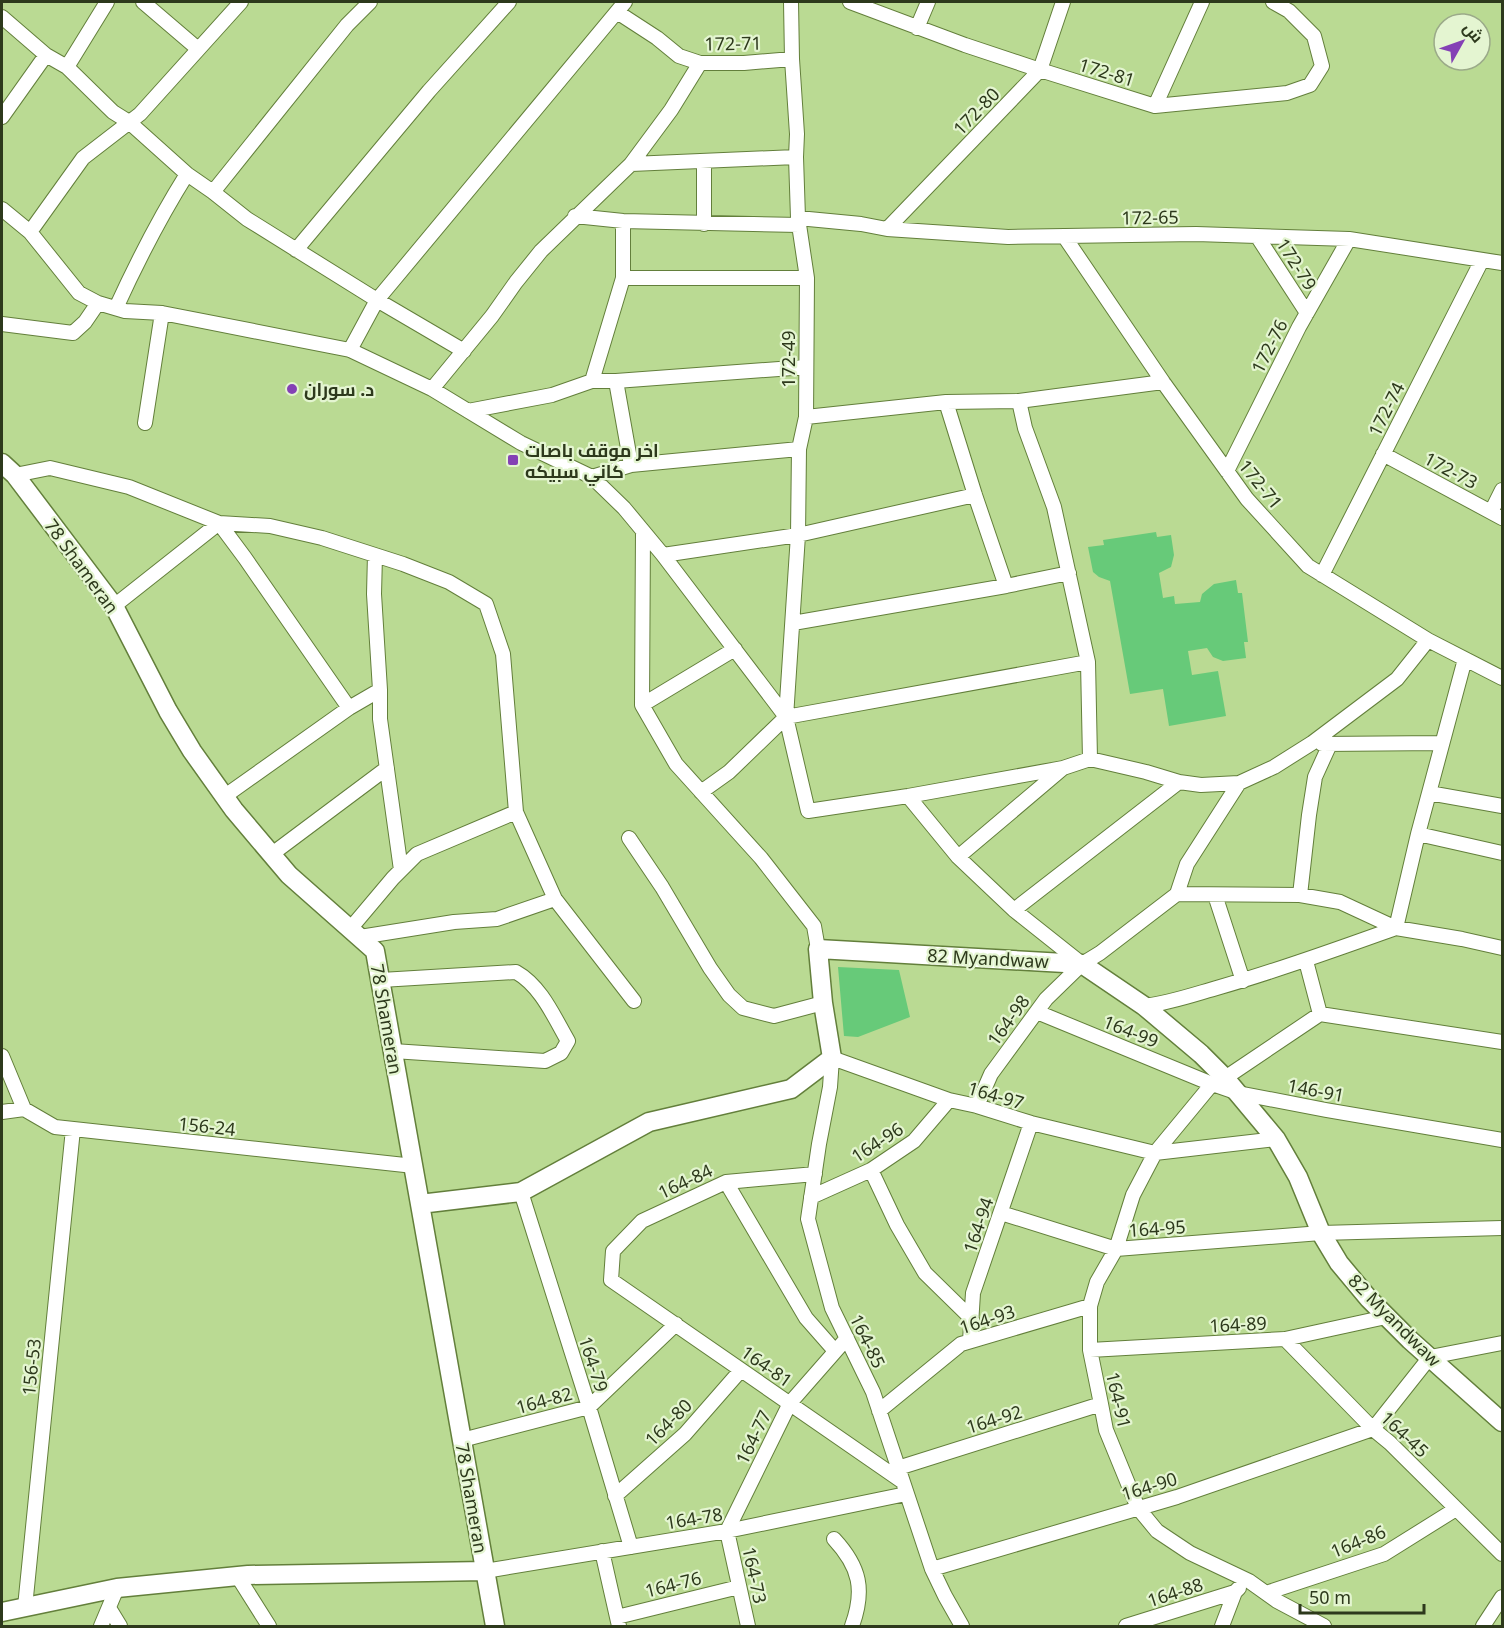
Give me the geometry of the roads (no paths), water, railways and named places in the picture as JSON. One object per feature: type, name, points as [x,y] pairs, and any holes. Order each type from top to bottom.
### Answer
[{"type":"street","points":[[67,67],[107,2]]},
{"type":"street","points":[[143,2],[198,49]]},
{"type":"street","points":[[30,232],[83,158],[140,114],[241,2]]},
{"type":"street","points":[[213,192],[347,25],[370,2]]},
{"type":"street","points":[[296,250],[429,91],[509,2]]},
{"type":"street","name":"172-49","points":[[786,717],[798,535],[799,449],[806,417],[807,278],[798,222],[791,2]]},
{"type":"street","name":"172-81","points":[[850,2],[917,28],[1040,70],[1155,106],[1287,93],[1310,85],[1322,66],[1314,36],[1289,11],[1273,2]]},
{"type":"street","points":[[917,28],[928,2]]},
{"type":"street","name":"172-80","points":[[887,229],[1040,70],[1063,2]]},
{"type":"street","points":[[1155,106],[1202,2]]},
{"type":"street","points":[[350,350],[377,300],[621,7]]},
{"type":"street","name":"172-71","points":[[621,7],[679,56],[700,63],[744,63],[792,59]]},
{"type":"street","points":[[2,19],[46,55],[67,67],[113,112],[129,122],[187,174],[247,219],[464,351]]},
{"type":"street","points":[[2,117],[46,55]]},
{"type":"street","points":[[432,389],[492,316],[541,251],[631,164],[671,111],[700,63]]},
{"type":"street","points":[[631,164],[796,157]]},
{"type":"street","points":[[704,160],[704,224]]},
{"type":"street","points":[[116,308],[155,228],[187,174]]},
{"type":"street","points":[[2,209],[30,232],[79,293],[98,303],[125,311],[162,313],[350,350],[432,389],[521,443],[592,477],[624,508],[663,555],[786,717],[808,811],[908,796],[1063,768],[1090,759],[1201,786],[1239,783],[1274,767],[1312,743],[1397,679],[1428,640]]},
{"type":"street","name":"172-65","points":[[575,216],[623,221],[704,224],[798,222],[861,224],[887,229],[1008,237],[1196,234],[1349,239],[1503,263]]},
{"type":"street","points":[[592,381],[623,278],[623,221]]},
{"type":"street","name":"172-71","points":[[1064,236],[1163,382],[1247,499],[1308,566],[1428,640],[1503,678]]},
{"type":"street","name":"172-79","points":[[1257,236],[1307,313]]},
{"type":"street","name":"172-76","points":[[1227,471],[1307,313],[1349,239]]},
{"type":"street","name":"172-74","points":[[1322,575],[1482,260]]},
{"type":"street","points":[[623,278],[807,278]]},
{"type":"street","points":[[2,324],[73,333],[85,322],[98,303]]},
{"type":"street","points":[[145,423],[162,313]]},
{"type":"street","points":[[468,411],[552,395],[592,381],[806,367]]},
{"type":"street","points":[[616,381],[631,465]]},
{"type":"street","points":[[806,417],[946,402],[1019,401],[1163,382]]},
{"type":"street","points":[[1019,401],[1025,428],[1054,507],[1088,662],[1090,759]]},
{"type":"street","points":[[946,402],[1006,586]]},
{"type":"street","points":[[592,477],[631,465],[799,449]]},
{"type":"street","name":"172-73","points":[[1383,454],[1497,515]]},
{"type":"street","name":"78 Shameran","points":[[2,463],[15,475],[114,606],[168,711],[192,751],[234,810],[289,875],[375,951],[495,1626]]},
{"type":"street","points":[[15,475],[50,468],[129,487],[219,523],[270,526],[322,538],[403,564],[449,582],[486,604],[503,654],[516,812],[555,899],[634,1001]]},
{"type":"street","points":[[1497,515],[1503,490]]},
{"type":"street","points":[[663,555],[798,535],[975,495]]},
{"type":"street","points":[[114,606],[219,523]]},
{"type":"street","points":[[219,523],[349,708]]},
{"type":"street","points":[[420,1204],[521,1192],[649,1122],[791,1089],[832,1058],[814,926],[761,858],[676,764],[642,705],[643,531]]},
{"type":"street","points":[[375,555],[374,594],[380,719],[401,870]]},
{"type":"street","points":[[793,623],[1069,573]]},
{"type":"street","points":[[642,705],[735,649]]},
{"type":"street","points":[[1396,928],[1418,834],[1465,659]]},
{"type":"street","points":[[701,792],[729,772],[786,717],[1088,662]]},
{"type":"street","points":[[225,796],[349,708],[380,690]]},
{"type":"street","points":[[1312,743],[1442,743]]},
{"type":"street","points":[[1300,895],[1315,777],[1330,744]]},
{"type":"street","points":[[272,854],[387,768]]},
{"type":"street","points":[[958,857],[1063,768]]},
{"type":"street","points":[[1014,910],[1179,782]]},
{"type":"street","points":[[1239,783],[1187,864],[1177,894],[1300,895],[1340,902],[1396,928],[1503,948]]},
{"type":"street","points":[[1429,793],[1503,806]]},
{"type":"street","points":[[908,796],[958,857],[1014,910],[1082,964]]},
{"type":"street","points":[[355,933],[401,870],[417,854],[516,812]]},
{"type":"street","points":[[1418,834],[1503,853]]},
{"type":"street","points":[[628,838],[667,895],[710,968],[729,995],[743,1008],[774,1016],[823,1003]]},
{"type":"street","name":"164-98","points":[[977,1106],[991,1074],[1046,999],[1082,964],[1100,953],[1177,894]]},
{"type":"street","points":[[1215,895],[1243,981]]},
{"type":"street","points":[[355,933],[497,919],[555,899]]},
{"type":"street","points":[[1144,1006],[1163,1004],[1243,981],[1396,928]]},
{"type":"street","name":"82 Myandwaw","points":[[818,949],[1082,964],[1144,1006],[1201,1054],[1218,1081],[1238,1093],[1276,1139],[1298,1177],[1321,1233],[1340,1263],[1369,1299],[1503,1422]]},
{"type":"street","points":[[1306,961],[1320,1014]]},
{"type":"street","points":[[381,980],[516,972],[526,977],[535,986],[568,1041],[561,1053],[545,1061],[393,1051]]},
{"type":"street","name":"164-99","points":[[1036,1012],[1218,1081]]},
{"type":"street","points":[[1155,1153],[1218,1081],[1320,1014],[1503,1042]]},
{"type":"street","points":[[2,1056],[24,1109],[2,1112]]},
{"type":"street","name":"164-97","points":[[832,1058],[949,1100],[1031,1123],[1155,1153]]},
{"type":"street","name":"164-85","points":[[832,1058],[830,1087],[808,1219],[832,1308],[873,1392],[932,1569],[962,1626]]},
{"type":"street","name":"146-91","points":[[1238,1093],[1503,1140]]},
{"type":"street","name":"164-96","points":[[811,1197],[871,1170],[914,1141],[949,1100]]},
{"type":"street","name":"156-24","points":[[24,1109],[55,1128],[414,1166]]},
{"type":"street","name":"164-94","points":[[970,1341],[974,1293],[1031,1123]]},
{"type":"street","name":"156-53","points":[[25,1608],[73,1129]]},
{"type":"street","points":[[1155,1153],[1276,1139]]},
{"type":"street","name":"164-91","points":[[1155,1153],[1133,1195],[1116,1249],[1097,1282],[1090,1306],[1090,1350],[1106,1430],[1138,1508],[1157,1531],[1190,1553],[1249,1581],[1315,1625]]},
{"type":"street","name":"164-93","points":[[871,1170],[897,1225],[925,1273],[972,1319]]},
{"type":"street","name":"164-84","points":[[611,1280],[613,1251],[642,1221],[726,1182],[815,1174]]},
{"type":"street","points":[[726,1182],[806,1318],[836,1351]]},
{"type":"street","name":"164-79","points":[[521,1192],[631,1547]]},
{"type":"street","name":"164-95","points":[[1001,1213],[1116,1249],[1321,1233],[1503,1228]]},
{"type":"street","name":"164-81","points":[[611,1280],[790,1403],[905,1488]]},
{"type":"street","name":"164-93","points":[[879,1411],[961,1344],[1090,1306]]},
{"type":"street","name":"164-89","points":[[1090,1350],[1285,1339],[1386,1317]]},
{"type":"street","name":"164-82","points":[[462,1440],[589,1407],[676,1324]]},
{"type":"street","name":"164-77","points":[[727,1531],[790,1403],[847,1338]]},
{"type":"street","name":"164-45","points":[[1285,1339],[1373,1429],[1503,1554]]},
{"type":"street","points":[[1373,1429],[1430,1357],[1503,1343]]},
{"type":"street","name":"164-80","points":[[615,1496],[685,1434],[741,1370]]},
{"type":"street","name":"164-92","points":[[898,1468],[1101,1404]]},
{"type":"street","name":"164-90","points":[[932,1569],[1188,1493],[1373,1429]]},
{"type":"street","name":"164-78","points":[[485,1570],[727,1531],[905,1488]]},
{"type":"street","name":"164-86","points":[[1266,1593],[1384,1554],[1456,1509]]},
{"type":"street","name":"164-73","points":[[727,1531],[748,1626]]},
{"type":"street","points":[[834,1539],[852,1561],[859,1580],[858,1603],[852,1626]]},
{"type":"street","points":[[602,1551],[618,1622]]},
{"type":"street","points":[[2,1612],[117,1587],[249,1575],[485,1570]]},
{"type":"street","points":[[238,1577],[269,1626]]},
{"type":"street","points":[[1222,1626],[1235,1592],[1249,1581]]},
{"type":"street","points":[[101,1626],[117,1587]]},
{"type":"street","name":"164-76","points":[[618,1622],[739,1587]]},
{"type":"street","name":"164-88","points":[[1126,1626],[1235,1592]]},
{"type":"street","points":[[1483,1626],[1503,1598]]},
{"type":"street","points":[[108,1608],[120,1626]]},
{"type":"place","name":"د. سوران","points":[[292,389]]},
{"type":"place","name":"اخر موقف باصات كاني سبيكه","points":[[513,460]]}]
